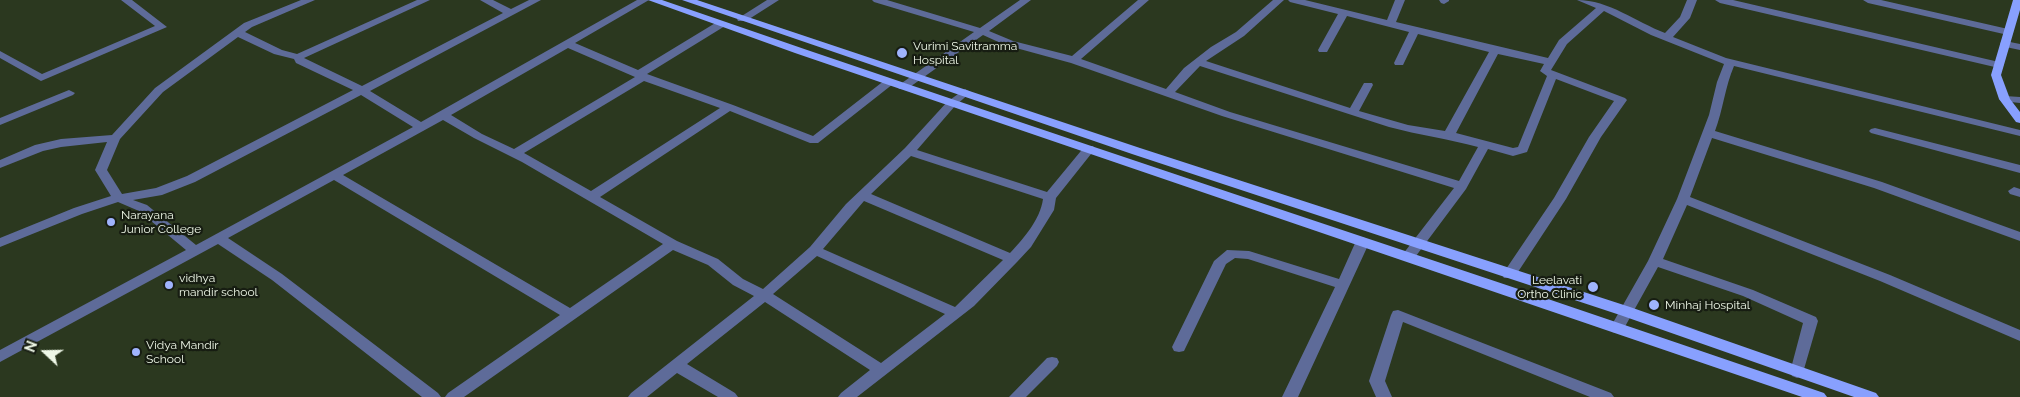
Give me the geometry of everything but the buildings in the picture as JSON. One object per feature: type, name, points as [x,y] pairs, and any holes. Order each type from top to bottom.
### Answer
[{"type":"main road","points":[[653,0],[951,104],[1363,241],[1819,397]]},
{"type":"main road","points":[[687,0],[1509,275],[1625,312],[1871,397]]},
{"type":"main road","points":[[2018,0],[1996,75],[2005,99],[2020,120]]},
{"type":"street","points":[[0,54],[41,78],[162,27],[126,0]]},
{"type":"street","points":[[195,252],[143,208],[118,198],[101,170],[115,138],[159,90],[248,25],[310,0]]},
{"type":"street","points":[[238,33],[278,52],[298,57],[425,0]]},
{"type":"street","points":[[485,0],[511,13]]},
{"type":"street","points":[[0,244],[78,210],[118,198],[158,192],[191,178],[536,0]]},
{"type":"street","points":[[0,357],[334,176],[644,0]]},
{"type":"street","points":[[742,19],[774,0]]},
{"type":"street","points":[[877,0],[981,31],[1017,46],[1074,60],[1226,114],[1462,186]]},
{"type":"street","points":[[903,87],[1026,0]]},
{"type":"street","points":[[1074,60],[1144,0]]},
{"type":"street","points":[[1168,93],[1188,70],[1240,34],[1279,0]]},
{"type":"street","points":[[1293,0],[1495,50],[1552,68],[1621,100],[1595,137],[1560,199],[1509,275]]},
{"type":"street","points":[[1390,24],[1400,0]]},
{"type":"street","points":[[1582,0],[1603,7],[1667,37],[1730,62],[2020,133]]},
{"type":"street","points":[[1667,37],[1685,18],[1692,0]]},
{"type":"street","points":[[1720,0],[1999,65]]},
{"type":"street","points":[[1868,0],[2008,32]]},
{"type":"street","points":[[1198,62],[1240,78],[1399,126],[1449,135],[1513,152],[1523,149],[1563,42],[1603,7]]},
{"type":"street","points":[[1323,50],[1344,13]]},
{"type":"street","points":[[514,154],[721,24]]},
{"type":"street","points":[[1399,63],[1414,30]]},
{"type":"street","points":[[568,44],[641,76],[729,106],[814,141],[889,82]]},
{"type":"street","points":[[2005,44],[2020,47]]},
{"type":"street","points":[[1449,135],[1495,50]]},
{"type":"street","points":[[298,57],[300,61],[360,91],[421,127]]},
{"type":"street","points":[[1617,328],[1655,261],[1683,199],[1715,115],[1722,82],[1730,62]]},
{"type":"street","points":[[1353,112],[1368,85]]},
{"type":"street","points":[[636,397],[764,294],[815,250],[850,207],[864,196],[909,151],[951,104],[965,92]]},
{"type":"street","points":[[0,122],[68,94]]},
{"type":"street","points":[[2005,99],[2020,100]]},
{"type":"street","points":[[591,197],[729,106]]},
{"type":"street","points":[[443,115],[672,244],[712,262],[738,282],[764,294],[881,370]]},
{"type":"street","points":[[1875,131],[2020,169]]},
{"type":"street","points":[[1708,133],[1878,185],[2020,237]]},
{"type":"street","points":[[0,164],[39,148],[61,143],[115,138]]},
{"type":"street","points":[[1408,257],[1462,186],[1485,145]]},
{"type":"street","points":[[851,396],[881,370],[969,302],[1012,259],[1026,244],[1048,210],[1050,197],[1089,149]]},
{"type":"street","points":[[909,151],[1050,197]]},
{"type":"street","points":[[334,176],[570,316]]},
{"type":"street","points":[[864,196],[1012,259]]},
{"type":"street","points":[[1683,199],[1885,278],[2020,336]]},
{"type":"street","points":[[219,238],[277,277],[433,397]]},
{"type":"street","points":[[1290,397],[1363,241]]},
{"type":"street","points":[[454,397],[672,244]]},
{"type":"street","points":[[815,250],[956,313]]},
{"type":"street","points":[[1179,347],[1222,261],[1232,253],[1249,255],[1343,285]]},
{"type":"street","points":[[1655,261],[1748,293],[1811,321],[1797,372]]},
{"type":"street","points":[[1384,397],[1378,381],[1398,315],[1606,397]]},
{"type":"street","points":[[1017,397],[1052,362]]},
{"type":"street","points":[[676,365],[730,397]]},
{"type":"place","name":"Vurimi Savitramma Hospital","points":[[902,53]]},
{"type":"place","name":"Narayana Junior College","points":[[111,222]]},
{"type":"place","name":"vidhya mandir school","points":[[169,285]]},
{"type":"place","name":"Leelavati Ortho Clinic","points":[[1593,287]]},
{"type":"place","name":"Minhaj Hospital","points":[[1654,305]]},
{"type":"place","name":"Vidya Mandir School","points":[[136,352]]}]
